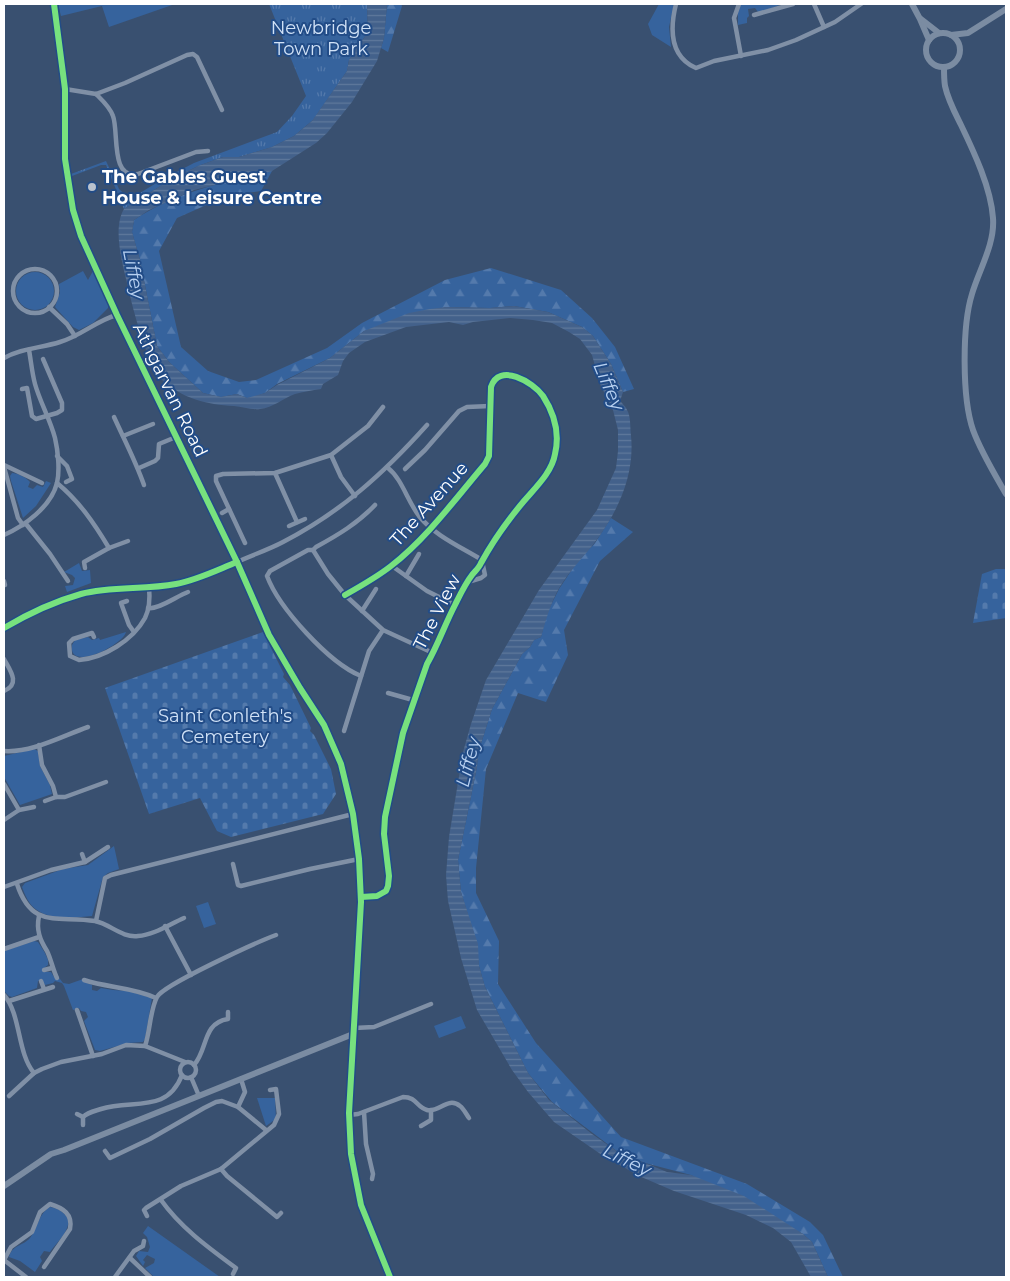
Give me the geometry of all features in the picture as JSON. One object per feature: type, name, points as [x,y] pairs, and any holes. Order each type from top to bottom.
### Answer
[{"type":"main road","name":"Athgarvan Road","points":[[54,4],[65,89],[64,158],[73,210],[81,236],[117,315],[237,562],[269,634],[324,726],[340,764],[353,814],[361,897],[349,1115],[351,1154],[362,1205],[390,1277]]},
{"type":"main road","points":[[912,4],[929,40]]},
{"type":"main road","points":[[939,33],[929,40],[926,50],[929,61],[944,67],[949,66],[957,60],[960,45],[968,33],[1006,9]]},
{"type":"main road","points":[[920,18],[939,33],[968,33]]},
{"type":"main road","points":[[951,34],[960,45]]},
{"type":"main road","points":[[944,67],[945,86],[969,140],[984,181],[993,219],[991,238],[971,296],[966,319],[967,398],[973,429],[993,472],[1006,494]]},
{"type":"main road","points":[[4,628],[80,594],[104,590],[149,587],[191,580],[237,562]]},
{"type":"main road","points":[[4,1186],[50,1154],[199,1096],[354,1031]]},
{"type":"street","points":[[676,4],[673,15],[673,39],[680,55],[696,68],[714,61],[768,50],[796,40],[850,13],[861,4]]},
{"type":"street","points":[[739,4],[734,18],[741,56]]},
{"type":"street","points":[[754,15],[793,4]]},
{"type":"street","points":[[814,4],[824,27]]},
{"type":"street","points":[[65,89],[96,94],[193,54],[197,57],[222,110]]},
{"type":"street","points":[[96,94],[113,115],[119,163],[121,169],[126,172],[132,175],[138,174],[196,152],[208,151]]},
{"type":"street","points":[[201,145],[201,151]]},
{"type":"street","points":[[32,268],[51,275],[55,281],[57,293],[56,298],[49,307],[38,312],[31,312],[19,306],[13,294],[13,287],[20,274],[32,268]]},
{"type":"street","points":[[49,307],[67,324],[75,336]]},
{"type":"street","points":[[4,358],[14,352],[61,342],[105,318],[117,315]]},
{"type":"street","points":[[4,535],[24,525],[40,510],[57,483],[55,439],[35,384],[29,350]]},
{"type":"street","points":[[22,389],[27,388],[32,416],[36,419],[56,413],[62,408],[43,359]]},
{"type":"street","points":[[39,370],[47,368]]},
{"type":"street","name":"The View","points":[[361,897],[377,896],[386,891],[388,886],[389,876],[384,834],[385,817],[398,753],[413,700],[427,664],[468,582],[516,510],[547,474],[555,456],[557,439],[555,422],[547,403],[536,388],[524,379],[509,375],[499,376],[491,387],[490,406]]},
{"type":"street","points":[[405,469],[459,411],[467,407],[490,406]]},
{"type":"street","name":"The Avenue","points":[[345,595],[392,566],[431,527],[488,460],[490,406]]},
{"type":"street","points":[[245,543],[216,481],[216,476],[223,474],[275,473],[331,455],[368,426],[383,407]]},
{"type":"street","points":[[372,408],[378,413]]},
{"type":"street","points":[[114,417],[134,462],[139,468],[144,485]]},
{"type":"street","points":[[237,562],[302,532],[355,496],[388,468],[427,425]]},
{"type":"street","points":[[123,436],[151,426]]},
{"type":"street","points":[[139,468],[155,461],[159,455],[159,444],[176,437]]},
{"type":"street","points":[[331,455],[341,476],[355,496]]},
{"type":"street","points":[[57,456],[67,466],[72,479],[66,482]]},
{"type":"street","points":[[412,463],[417,469]]},
{"type":"street","points":[[4,466],[42,483]]},
{"type":"street","points":[[4,466],[18,518],[50,554],[68,581]]},
{"type":"street","points":[[388,468],[397,476],[412,506],[431,527],[482,561],[485,576],[468,582]]},
{"type":"street","points":[[275,473],[297,522]]},
{"type":"street","points":[[32,487],[35,480]]},
{"type":"street","points":[[57,483],[95,523],[108,548]]},
{"type":"street","points":[[361,676],[345,667],[317,644],[296,622],[266,576],[270,571],[308,550],[313,550],[316,546],[348,529],[375,505]]},
{"type":"street","points":[[363,506],[369,512]]},
{"type":"street","points":[[222,513],[229,509]]},
{"type":"street","points":[[290,526],[305,519]]},
{"type":"street","points":[[85,568],[84,562],[108,548],[128,540]]},
{"type":"street","points":[[313,550],[328,574],[345,595],[383,630],[433,653]]},
{"type":"street","points":[[406,576],[419,554]]},
{"type":"street","points":[[392,566],[427,591],[455,605]]},
{"type":"street","points":[[94,636],[92,633],[73,640],[69,647],[70,656],[79,660],[99,656],[110,651],[134,632],[146,616],[149,587]]},
{"type":"street","points":[[362,611],[376,589]]},
{"type":"street","points":[[148,608],[157,608],[174,597],[188,592]]},
{"type":"street","points":[[127,601],[121,603],[129,625],[134,632]]},
{"type":"street","points":[[344,731],[369,651],[383,630]]},
{"type":"street","points":[[4,659],[13,675],[14,681],[12,685],[4,690]]},
{"type":"street","points":[[388,693],[413,700]]},
{"type":"street","points":[[341,716],[348,718]]},
{"type":"street","points":[[4,751],[20,750],[39,745],[88,727]]},
{"type":"street","points":[[39,745],[42,765],[53,786],[56,797]]},
{"type":"street","points":[[45,801],[56,797],[65,797],[106,782]]},
{"type":"street","points":[[4,784],[19,810]]},
{"type":"street","points":[[4,820],[19,810],[34,807]]},
{"type":"street","points":[[96,921],[105,878],[126,871],[353,814]]},
{"type":"street","points":[[4,887],[17,884],[52,870],[86,862],[108,847]]},
{"type":"street","points":[[82,854],[86,862]]},
{"type":"street","points":[[233,864],[238,885],[241,886],[312,868],[358,859]]},
{"type":"street","points":[[126,871],[128,878]]},
{"type":"street","points":[[17,884],[27,904],[39,916],[56,919],[96,921],[136,937],[150,935],[184,918]]},
{"type":"street","points":[[39,916],[37,924],[39,937],[48,953],[57,978]]},
{"type":"street","points":[[165,926],[192,975]]},
{"type":"street","points":[[261,933],[264,939]]},
{"type":"street","points":[[145,1046],[156,998],[167,988],[276,934]]},
{"type":"street","points":[[4,948],[39,937]]},
{"type":"street","points":[[44,970],[52,968]]},
{"type":"street","points":[[84,980],[114,988],[132,989],[156,998]]},
{"type":"street","points":[[41,982],[44,989]]},
{"type":"street","points":[[94,990],[96,984]]},
{"type":"street","points":[[9,1001],[53,987]]},
{"type":"street","points":[[4,995],[9,1001],[24,1049],[34,1073]]},
{"type":"street","points":[[354,1031],[374,1027],[431,1004]]},
{"type":"street","points":[[77,1010],[93,1056]]},
{"type":"street","points":[[228,1012],[228,1019],[233,1024]]},
{"type":"street","points":[[80,1017],[86,1015]]},
{"type":"street","points":[[190,1078],[195,1072],[194,1065],[200,1058],[206,1035],[212,1027],[223,1019],[228,1019]]},
{"type":"street","points":[[9,1096],[34,1073],[61,1062],[93,1056],[126,1045],[145,1046],[194,1065]]},
{"type":"street","points":[[185,1062],[180,1068],[182,1075],[190,1078]]},
{"type":"street","points":[[77,1114],[83,1116],[105,1108],[161,1100],[173,1091],[182,1075]]},
{"type":"street","points":[[190,1078],[199,1096]]},
{"type":"street","points":[[238,1107],[245,1092],[241,1079]]},
{"type":"street","points":[[147,1216],[144,1210],[181,1186],[221,1169],[274,1125],[279,1114],[276,1088],[270,1090]]},
{"type":"street","points":[[349,1115],[364,1112],[408,1097],[415,1100],[421,1107],[431,1110],[447,1103],[455,1103],[462,1107],[470,1118]]},
{"type":"street","points":[[105,1151],[110,1158],[150,1139],[216,1102],[230,1103],[238,1107],[266,1130]]},
{"type":"street","points":[[421,1126],[431,1120],[431,1110]]},
{"type":"street","points":[[364,1112],[366,1144],[373,1174],[372,1179]]},
{"type":"street","points":[[83,1116],[84,1125]]},
{"type":"street","points":[[221,1169],[277,1218],[281,1213]]},
{"type":"street","points":[[161,1200],[193,1235],[236,1268],[233,1274]]},
{"type":"street","points":[[26,1277],[4,1260],[11,1247],[32,1232],[40,1212],[50,1204],[64,1210],[69,1215],[71,1222],[70,1229],[44,1267]]},
{"type":"street","points":[[115,1277],[134,1251],[145,1245]]},
{"type":"street","points":[[44,1255],[49,1259]]},
{"type":"street","points":[[130,1258],[150,1277]]},
{"type":"green space","points":[[58,4],[175,4],[109,27],[102,6],[61,16]]},
{"type":"green space","name":"Newbridge Town Park","points":[[269,4],[367,4],[368,32],[349,60],[347,71],[313,120],[294,136],[272,147],[239,157],[223,157],[198,166],[170,180],[124,209],[106,165],[101,165],[72,176],[71,174],[106,161],[119,189],[130,199],[194,163],[277,132],[292,116],[306,96]]},
{"type":"green space","points":[[387,4],[401,4],[402,6],[388,52],[381,48],[384,38]]},
{"type":"green space","points":[[659,4],[674,4],[669,27],[671,47],[652,35],[648,24]]},
{"type":"green space","points":[[741,4],[782,4],[762,12],[758,12],[755,8],[748,9],[747,23],[738,25],[738,11]]},
{"type":"green space","points":[[272,171],[261,191],[229,195],[177,218],[159,251],[181,347],[208,371],[239,382],[256,380],[327,348],[362,323],[445,280],[491,268],[561,290],[592,318],[615,347],[634,389],[623,392],[611,364],[593,336],[582,327],[548,312],[514,306],[490,308],[446,307],[364,331],[330,358],[254,397],[247,398],[237,394],[221,397],[203,393],[169,362],[157,346],[140,260],[132,232],[134,220],[150,210],[183,195],[218,184]]},
{"type":"green space","points":[[83,271],[88,280],[93,271],[108,303],[108,308],[93,323],[79,330],[73,327],[55,307],[60,292],[59,284]]},
{"type":"green space","points":[[35,272],[42,273],[48,278],[53,284],[53,298],[48,304],[42,309],[35,310],[28,309],[22,304],[17,298],[16,291],[17,284],[22,278],[28,273]]},
{"type":"green space","points":[[12,473],[26,478],[30,482],[28,487],[33,489],[37,485],[43,487],[46,481],[51,483],[36,506],[23,518],[11,481],[10,476]]},
{"type":"green space","points":[[611,518],[633,532],[600,561],[564,630],[568,655],[546,702],[518,693],[486,769],[476,868],[476,893],[499,941],[498,984],[536,1043],[621,1137],[747,1184],[810,1222],[823,1235],[843,1277],[828,1277],[812,1242],[803,1234],[691,1175],[645,1163],[618,1152],[552,1102],[528,1073],[485,987],[479,966],[476,941],[461,892],[458,860],[477,767],[478,753],[492,709],[522,654],[530,647],[534,640],[541,637],[547,613],[559,589],[577,562],[595,543]]},
{"type":"green space","points":[[79,563],[82,571],[90,570],[91,583],[67,592],[65,586],[73,585],[75,578],[64,572]]},
{"type":"green space","points":[[996,569],[1006,569],[1006,618],[973,623],[982,574]]},
{"type":"green space","points":[[126,632],[116,643],[96,654],[78,657],[73,653],[72,645],[75,640],[88,637],[92,640],[99,638],[100,640]]},
{"type":"green space","name":"Saint Conleth's Cemetery","points":[[263,632],[284,674],[283,677],[290,685],[311,728],[310,731],[314,735],[331,769],[336,794],[323,814],[231,837],[217,831],[200,798],[149,814],[105,688]]},
{"type":"green space","points":[[34,749],[38,751],[40,766],[50,785],[52,794],[20,805],[4,777],[4,756]]},
{"type":"green space","points":[[114,846],[119,869],[103,877],[92,916],[56,917],[42,913],[30,903],[22,887],[25,883],[63,869],[88,865]]},
{"type":"green space","points":[[208,902],[216,924],[204,928],[196,906]]},
{"type":"green space","points":[[34,941],[38,942],[48,960],[48,965],[44,968],[45,972],[51,972],[54,977],[60,979],[63,983],[69,984],[86,978],[85,982],[92,985],[92,990],[97,991],[101,988],[128,991],[152,998],[143,1042],[128,1043],[100,1051],[95,1050],[84,1021],[88,1017],[86,1012],[81,1011],[79,1008],[73,1010],[62,983],[55,981],[45,985],[42,980],[38,981],[37,988],[12,997],[9,996],[4,991],[4,951]]},
{"type":"green space","points":[[461,1016],[466,1028],[439,1038],[434,1026]]},
{"type":"green space","points":[[257,1098],[275,1098],[276,1119],[266,1126]]},
{"type":"green space","points":[[50,1207],[59,1210],[67,1216],[68,1227],[50,1252],[44,1251],[40,1257],[42,1261],[35,1272],[20,1261],[9,1257],[15,1248],[30,1238],[43,1213]]},
{"type":"green space","points":[[148,1226],[220,1277],[154,1277],[145,1268],[154,1263],[155,1259],[147,1255],[143,1260],[145,1262],[143,1266],[136,1256],[139,1251],[148,1252],[150,1247],[147,1237],[143,1233]]},
{"type":"water","name":"Liffey","points":[[367,4],[387,4],[384,38],[377,61],[352,102],[327,133],[316,143],[272,171],[194,190],[149,210],[134,220],[132,232],[140,260],[157,346],[169,362],[203,393],[221,397],[237,394],[247,398],[265,393],[330,358],[364,331],[409,313],[430,309],[514,306],[548,312],[582,327],[593,336],[611,364],[623,392],[620,401],[625,406],[630,422],[632,450],[630,464],[618,505],[595,542],[562,583],[550,607],[541,637],[534,640],[530,647],[522,654],[492,709],[478,753],[477,767],[458,860],[461,892],[478,944],[479,966],[485,987],[528,1073],[549,1100],[618,1152],[667,1172],[691,1175],[744,1196],[803,1234],[812,1242],[828,1277],[811,1277],[791,1242],[773,1228],[746,1215],[674,1191],[639,1176],[599,1153],[554,1122],[512,1070],[477,1010],[461,958],[448,901],[446,875],[449,837],[463,752],[471,724],[486,680],[539,590],[597,510],[616,468],[618,430],[613,410],[600,384],[592,355],[580,339],[569,332],[552,323],[533,320],[510,318],[463,325],[449,322],[406,327],[365,342],[349,353],[343,361],[338,375],[323,384],[321,389],[295,394],[269,407],[250,409],[204,402],[177,391],[161,379],[146,350],[133,308],[120,248],[119,227],[124,209],[170,180],[198,166],[223,157],[239,157],[272,147],[294,136],[312,121],[347,71],[349,60],[368,32]]},
{"type":"cycle path","points":[[54,4],[65,89],[65,159],[73,210],[81,236],[117,315],[237,562],[269,635],[324,725],[341,764],[353,814],[359,859],[361,902],[349,1113],[351,1154],[361,1205],[390,1277]]},
{"type":"cycle path","points":[[345,595],[380,574],[417,543],[485,464],[489,456],[491,387],[495,380],[501,376],[508,375],[524,380],[532,385],[543,396],[555,423],[557,438],[551,467],[507,523],[467,582],[427,664],[403,733],[385,817],[384,834],[389,876],[388,886],[386,891],[377,896],[361,897]]},
{"type":"cycle path","points":[[4,628],[41,609],[81,594],[176,584],[237,562]]},
{"type":"place","name":"The Gables Guest House & Leisure Centre","points":[[92,187]]}]
